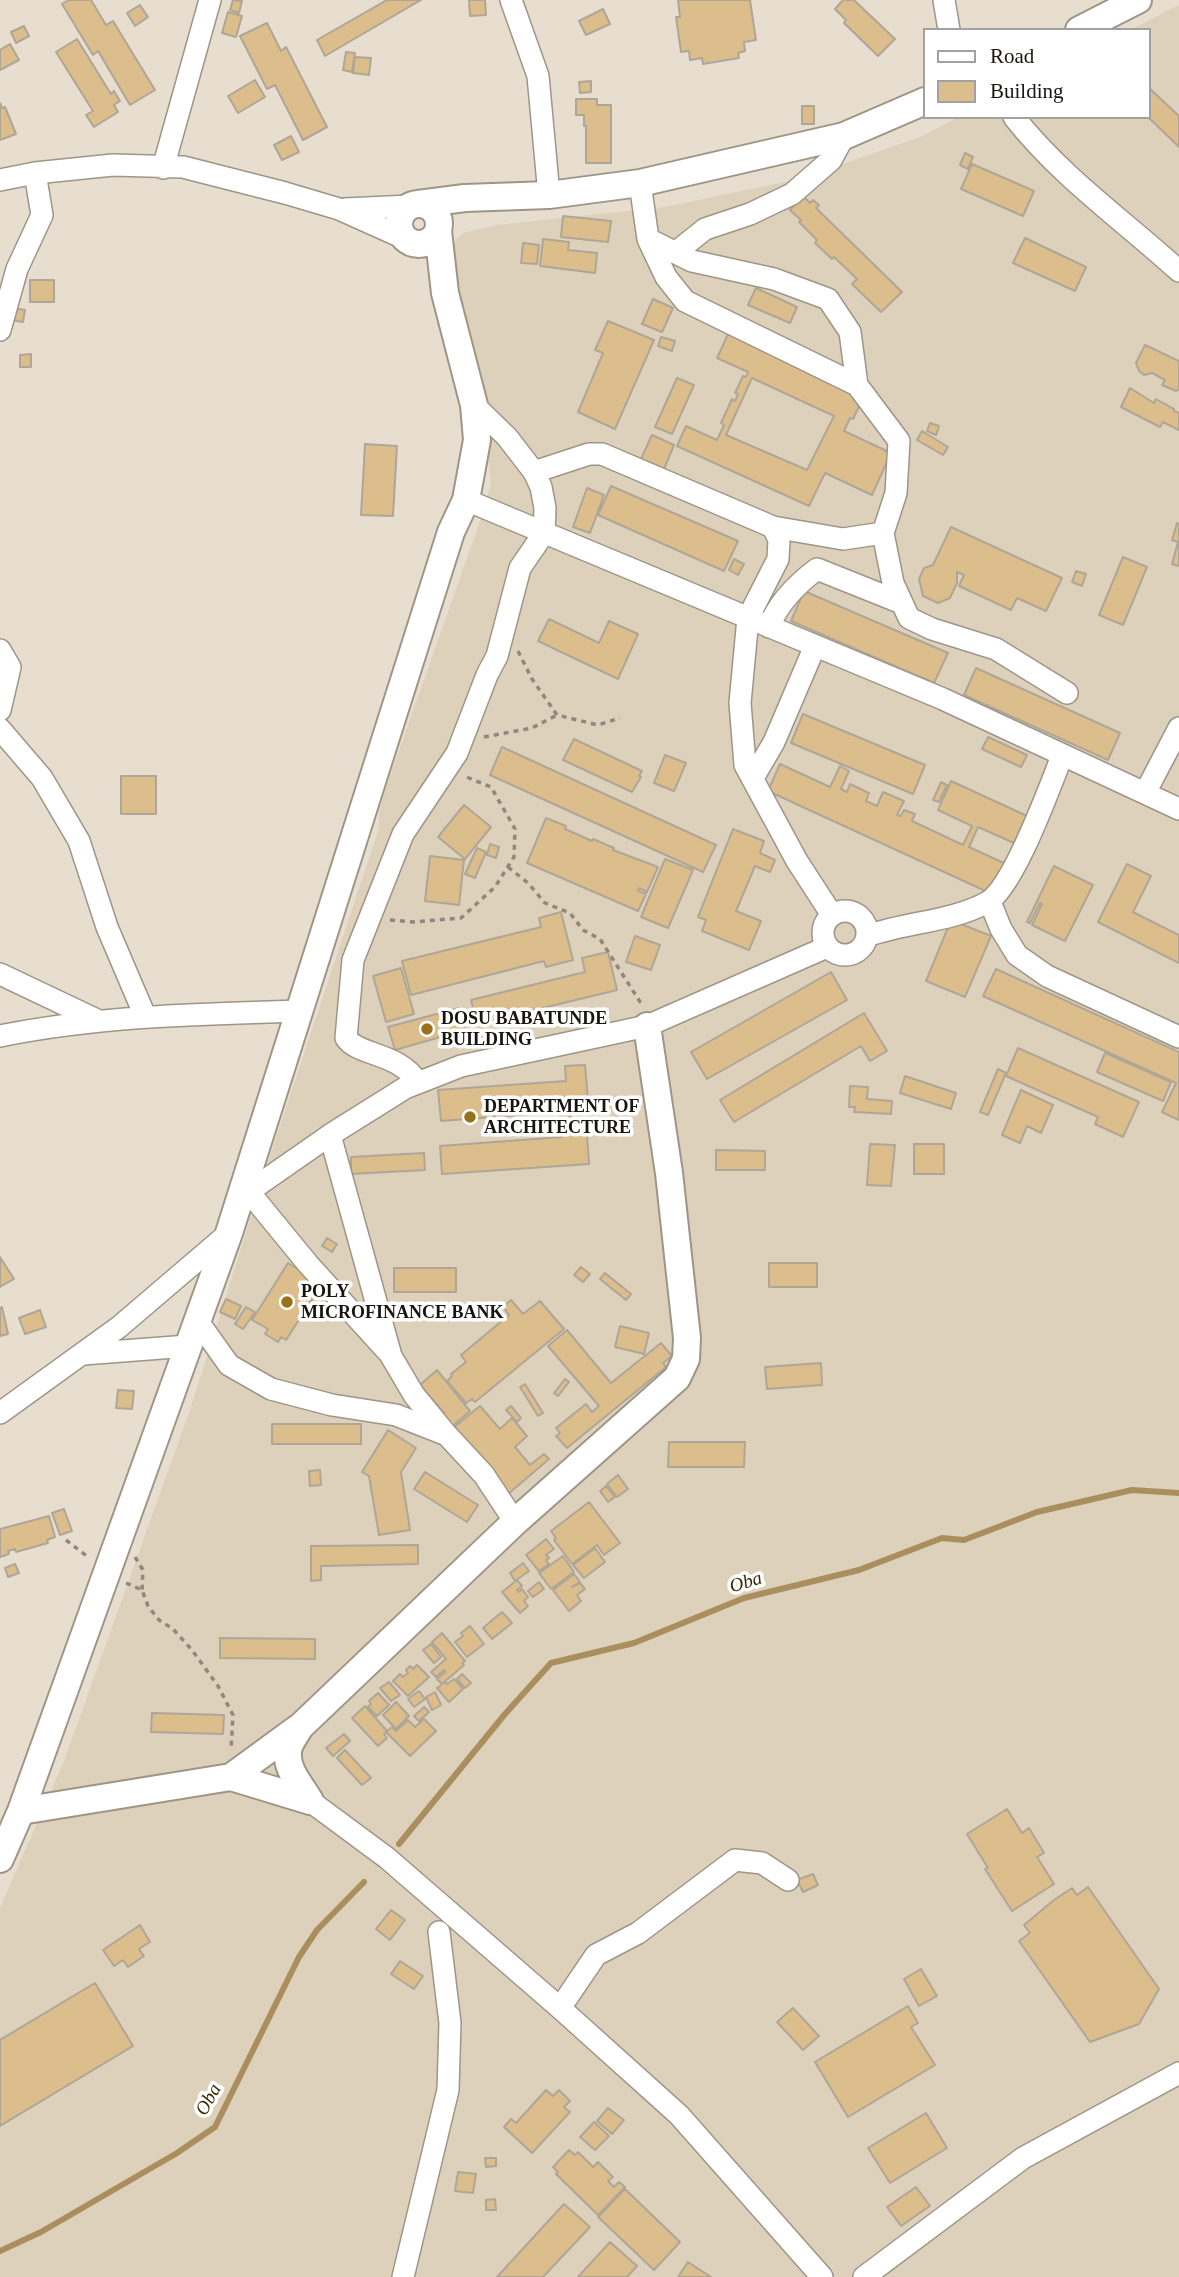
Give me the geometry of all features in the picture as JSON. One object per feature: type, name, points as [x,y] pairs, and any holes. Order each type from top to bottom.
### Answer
[{"type":"street","points":[[163,168],[210,0]]},
{"type":"street","points":[[511,0],[538,76],[549,195]]},
{"type":"street","points":[[944,0],[949,28]]},
{"type":"street","points":[[1083,28],[1138,0]]},
{"type":"street","points":[[339,209],[414,205],[465,198],[549,195],[640,183],[844,136],[923,102]]},
{"type":"street","points":[[1016,119],[1041,149],[1179,271]]},
{"type":"street","points":[[675,253],[705,229],[750,214],[792,194],[831,160],[844,136]]},
{"type":"street","points":[[0,180],[35,173],[113,165],[183,167],[339,209],[410,241],[424,243],[433,239],[439,228],[460,209],[490,199]]},
{"type":"street","points":[[0,330],[17,269],[42,215],[35,173]]},
{"type":"street","points":[[640,183],[648,239],[666,277],[685,301],[857,385],[899,440],[896,493],[883,533],[893,583],[909,618],[933,629],[996,649],[1067,693]]},
{"type":"street","points":[[0,1859],[10,1816],[107,1573],[245,1194],[299,1011],[447,545],[466,500],[477,440],[474,405],[445,293],[437,214],[429,206],[414,205],[403,212],[399,222],[400,231],[410,241],[445,293]]},
{"type":"street","points":[[648,239],[692,261],[774,279],[828,299],[849,332],[857,385]]},
{"type":"street","points":[[418,1083],[410,1070],[388,1058],[350,1044],[346,1038],[353,960],[403,834],[462,741],[487,675],[498,656],[520,568],[544,533],[545,508],[541,487],[534,472],[507,437],[474,405]]},
{"type":"street","points":[[534,472],[589,454],[601,454],[773,527],[843,539],[883,533]]},
{"type":"street","points":[[466,500],[943,699],[1179,809]]},
{"type":"street","points":[[773,527],[779,540],[778,559],[748,618],[740,703],[746,765],[797,861],[832,915]]},
{"type":"street","points":[[769,627],[776,609],[817,569],[902,603]]},
{"type":"street","points":[[753,778],[774,742],[815,646]]},
{"type":"street","points":[[0,650],[10,667],[0,710]]},
{"type":"street","points":[[1145,793],[1179,728]]},
{"type":"street","points":[[0,729],[42,778],[79,841],[107,927],[145,1016]]},
{"type":"street","points":[[867,936],[963,913],[990,902],[1008,878],[1036,825],[1062,756]]},
{"type":"street","points":[[990,902],[1001,929],[1017,955],[1047,976],[1179,1037]]},
{"type":"street","points":[[846,911],[859,916],[867,929],[867,936],[860,949],[854,953],[840,955],[827,947],[822,933],[832,915],[846,911]]},
{"type":"street","points":[[245,1194],[330,1135],[405,1088],[461,1066],[647,1026],[827,947]]},
{"type":"street","points":[[0,974],[99,1021]]},
{"type":"street","points":[[0,1036],[145,1016],[299,1011]]},
{"type":"street","points":[[0,1016],[24,1031]]},
{"type":"street","points":[[10,1816],[232,1777],[300,1727],[515,1522],[677,1378],[686,1359],[687,1338],[669,1173],[647,1026]]},
{"type":"street","points":[[330,1135],[391,1356]]},
{"type":"street","points":[[245,1194],[391,1356],[414,1395],[484,1475],[515,1522]]},
{"type":"street","points":[[0,1413],[118,1327],[229,1233]]},
{"type":"street","points":[[197,1320],[229,1365],[271,1389],[332,1405],[396,1415],[447,1435]]},
{"type":"street","points":[[81,1354],[188,1346]]},
{"type":"street","points":[[300,1727],[289,1747],[288,1760],[310,1801]]},
{"type":"street","points":[[232,1777],[310,1801],[387,1858],[679,2115],[822,2277]]},
{"type":"street","points":[[560,2008],[596,1955],[638,1933],[735,1860],[762,1863],[788,1880]]},
{"type":"street","points":[[403,2277],[427,2168],[448,2090],[450,2023],[439,1932]]},
{"type":"street","points":[[864,2277],[1023,2158],[1179,2073]]},
{"type":"path","points":[[506,624],[531,679],[557,715]]},
{"type":"path","points":[[462,741],[531,728],[557,715],[598,725],[620,718]]},
{"type":"path","points":[[371,919],[413,922],[461,918],[495,887],[509,867],[513,858],[515,829],[491,787],[464,776],[449,765]]},
{"type":"path","points":[[509,867],[528,883],[545,903],[570,913],[583,930],[600,939],[645,1009],[647,1026]]},
{"type":"path","points":[[66,1539],[107,1573],[142,1590],[148,1606],[159,1620],[173,1629],[192,1650],[218,1686],[233,1715],[230,1742],[232,1777]]},
{"type":"shaded area","points":[[1179,5],[1179,2277],[0,2277],[0,1908],[64,1761],[190,1410],[273,1147],[379,828],[379,813],[384,793],[491,484],[480,381],[456,288],[450,253],[456,240],[463,233],[497,225],[665,207],[803,178],[920,137],[955,119],[1151,119],[1151,28],[1134,28]]},
{"type":"building","points":[[69,0],[91,0],[106,25],[113,21],[155,90],[130,105],[98,51],[93,55],[62,4]]},
{"type":"building","points":[[233,0],[242,1],[239,13],[230,10]]},
{"type":"building","points":[[387,0],[421,0],[325,56],[317,40]]},
{"type":"building","points":[[469,0],[485,0],[486,15],[470,16]]},
{"type":"building","points":[[678,0],[750,0],[756,40],[744,42],[745,51],[738,53],[739,58],[703,64],[702,58],[690,60],[689,51],[681,52],[676,17],[680,17]]},
{"type":"building","points":[[843,0],[854,0],[895,39],[878,56],[844,23],[846,20],[835,9]]},
{"type":"building","points":[[140,5],[148,17],[135,26],[127,13]]},
{"type":"building","points":[[603,9],[610,24],[586,35],[579,21]]},
{"type":"building","points":[[228,12],[242,16],[236,37],[222,33]]},
{"type":"building","points":[[267,23],[281,51],[286,47],[327,127],[303,140],[275,85],[267,89],[240,36]]},
{"type":"building","points":[[24,26],[29,36],[16,43],[11,32]]},
{"type":"building","points":[[77,39],[111,94],[114,91],[120,101],[114,105],[118,112],[94,127],[86,115],[93,111],[56,52]]},
{"type":"building","points":[[10,44],[19,60],[0,70],[0,50]]},
{"type":"building","points":[[346,52],[355,53],[352,72],[343,70]]},
{"type":"building","points":[[355,57],[371,58],[369,75],[353,73]]},
{"type":"building","points":[[255,80],[265,97],[238,113],[228,96]]},
{"type":"building","points":[[591,81],[591,92],[580,93],[579,82]]},
{"type":"building","points":[[1151,90],[1179,116],[1179,147],[1150,119]]},
{"type":"building","points":[[576,99],[597,99],[597,105],[611,105],[611,163],[586,163],[586,126],[584,115],[576,115]]},
{"type":"building","points":[[0,103],[2,108],[5,107],[16,134],[0,140]]},
{"type":"building","points":[[802,106],[814,106],[814,124],[802,124]]},
{"type":"building","points":[[291,136],[299,152],[282,160],[274,145]]},
{"type":"building","points":[[965,153],[973,157],[968,169],[960,165]]},
{"type":"building","points":[[972,164],[1034,191],[1023,216],[961,189]]},
{"type":"building","points":[[803,196],[810,203],[813,200],[819,205],[816,208],[902,292],[881,312],[852,284],[857,279],[815,243],[817,240],[790,210]]},
{"type":"building","points":[[563,216],[611,221],[608,242],[561,237]]},
{"type":"building","points":[[1025,238],[1086,267],[1075,291],[1013,263]]},
{"type":"building","points":[[543,239],[569,242],[568,250],[597,253],[595,273],[540,266]]},
{"type":"building","points":[[523,243],[539,245],[537,264],[521,263]]},
{"type":"building","points":[[30,280],[54,280],[54,302],[30,302]]},
{"type":"building","points":[[756,288],[797,307],[790,323],[748,305]]},
{"type":"building","points":[[653,299],[673,308],[662,332],[642,324]]},
{"type":"building","points":[[13,308],[25,310],[23,322],[11,320]]},
{"type":"building","points":[[608,321],[654,340],[615,429],[578,412],[603,353],[595,350]]},
{"type":"building","points":[[729,332],[865,394],[844,431],[891,453],[872,495],[825,473],[809,506],[677,446],[686,426],[717,440],[732,399],[735,401],[738,394],[735,393],[743,376],[746,377],[748,372],[717,358]],"holes":[[[752,378],[834,416],[807,470],[726,435]]]},
{"type":"building","points":[[661,337],[675,341],[672,351],[658,346]]},
{"type":"building","points":[[1145,345],[1179,361],[1179,389],[1176,391],[1162,385],[1165,380],[1152,373],[1144,375],[1139,371],[1136,363]]},
{"type":"building","points":[[31,354],[31,367],[20,367],[20,355]]},
{"type":"building","points":[[677,378],[694,385],[672,434],[655,427]]},
{"type":"building","points":[[1130,388],[1154,403],[1156,399],[1179,413],[1179,430],[1163,422],[1160,427],[1121,407]]},
{"type":"building","points":[[930,423],[939,426],[936,435],[927,431]]},
{"type":"building","points":[[922,431],[948,447],[943,455],[917,440]]},
{"type":"building","points":[[652,435],[674,445],[664,469],[641,459]]},
{"type":"building","points":[[365,444],[397,446],[393,516],[361,515]]},
{"type":"building","points":[[611,486],[738,541],[724,571],[598,515]]},
{"type":"building","points":[[587,488],[604,495],[590,533],[573,527]]},
{"type":"building","points":[[1177,523],[1179,524],[1179,566],[1172,564],[1178,542],[1172,540]]},
{"type":"building","points":[[951,527],[1062,578],[1046,611],[1017,598],[1011,610],[959,586],[964,575],[957,572],[957,583],[950,598],[938,603],[923,596],[919,579],[924,568],[933,565]]},
{"type":"building","points":[[1123,557],[1147,567],[1123,625],[1099,615]]},
{"type":"building","points":[[734,559],[744,564],[738,575],[729,570]]},
{"type":"building","points":[[1076,571],[1086,574],[1082,586],[1072,582]]},
{"type":"building","points":[[804,591],[948,653],[934,683],[791,621]]},
{"type":"building","points":[[549,619],[599,643],[609,621],[638,634],[618,679],[538,641]]},
{"type":"building","points":[[976,668],[1120,733],[1108,760],[964,695]]},
{"type":"building","points":[[803,714],[925,765],[913,794],[791,743]]},
{"type":"building","points":[[988,737],[1027,755],[1021,767],[982,749]]},
{"type":"building","points":[[574,739],[642,771],[632,792],[563,760]]},
{"type":"building","points":[[502,747],[716,845],[703,872],[490,775]]},
{"type":"building","points":[[665,755],[686,763],[674,791],[654,783]]},
{"type":"building","points":[[780,764],[830,787],[840,766],[849,771],[841,789],[847,792],[850,784],[869,793],[866,801],[877,806],[883,792],[904,801],[897,815],[901,816],[904,810],[915,814],[912,821],[963,845],[972,826],[938,810],[951,781],[1027,816],[1014,843],[978,827],[969,847],[1006,864],[992,894],[768,791]]},
{"type":"building","points":[[121,776],[156,776],[156,814],[121,814]]},
{"type":"building","points":[[941,782],[947,785],[939,802],[933,800]]},
{"type":"building","points":[[464,805],[491,827],[465,859],[438,837]]},
{"type":"building","points":[[546,818],[592,841],[593,839],[614,848],[613,850],[658,867],[647,892],[639,888],[638,891],[646,894],[638,911],[527,863]]},
{"type":"building","points":[[733,829],[764,841],[760,853],[775,860],[770,872],[755,866],[736,911],[761,921],[749,950],[702,931],[706,920],[698,917]]},
{"type":"building","points":[[490,844],[499,847],[496,858],[487,855]]},
{"type":"building","points":[[477,848],[486,852],[475,878],[465,874]]},
{"type":"building","points":[[430,856],[464,860],[459,905],[425,901]]},
{"type":"building","points":[[665,859],[693,870],[668,928],[641,917]]},
{"type":"building","points":[[1127,864],[1151,876],[1133,912],[1179,935],[1179,963],[1098,922]]},
{"type":"building","points":[[1054,866],[1093,885],[1065,941],[1032,925],[1042,904],[1040,903],[1030,923],[1027,922]]},
{"type":"building","points":[[561,912],[573,960],[546,967],[544,961],[411,995],[402,961],[541,927],[539,918]]},
{"type":"building","points":[[951,920],[991,936],[965,997],[926,981]]},
{"type":"building","points":[[635,936],[660,945],[651,970],[626,962]]},
{"type":"building","points":[[608,952],[617,990],[477,1024],[471,1000],[585,972],[582,958]]},
{"type":"building","points":[[401,968],[414,1014],[386,1022],[373,976]]},
{"type":"building","points":[[996,969],[1179,1052],[1179,1120],[1162,1112],[1176,1083],[983,996]]},
{"type":"building","points":[[831,972],[847,1000],[707,1079],[691,1052]]},
{"type":"building","name":"DOSU BABATUNDE BUILDING","points":[[459,1008],[465,1030],[395,1050],[388,1027]]},
{"type":"building","points":[[864,1013],[887,1051],[870,1061],[861,1046],[734,1122],[720,1100]]},
{"type":"building","points":[[1018,1048],[1139,1102],[1123,1137],[1095,1124],[1098,1117],[1006,1076]]},
{"type":"building","points":[[1105,1053],[1171,1082],[1163,1101],[1097,1072]]},
{"type":"building","name":"DEPARTMENT OF ARCHITECTURE","points":[[585,1065],[589,1111],[570,1112],[572,1135],[587,1134],[589,1164],[442,1174],[440,1146],[562,1137],[560,1112],[441,1121],[438,1090],[566,1081],[565,1066]]},
{"type":"building","points":[[998,1069],[1006,1073],[988,1115],[980,1112]]},
{"type":"building","points":[[905,1076],[956,1093],[951,1109],[900,1093]]},
{"type":"building","points":[[850,1086],[868,1087],[867,1099],[892,1101],[891,1114],[854,1112],[855,1107],[849,1107]]},
{"type":"building","points":[[1021,1090],[1053,1105],[1041,1133],[1027,1126],[1020,1143],[1002,1135]]},
{"type":"building","points":[[870,1144],[895,1145],[891,1186],[867,1185]]},
{"type":"building","points":[[914,1144],[944,1144],[944,1174],[914,1174]]},
{"type":"building","points":[[716,1150],[765,1151],[765,1170],[716,1170]]},
{"type":"building","points":[[424,1153],[425,1170],[351,1174],[351,1157]]},
{"type":"building","points":[[327,1238],[337,1244],[332,1252],[322,1246]]},
{"type":"building","points":[[0,1257],[14,1279],[0,1287]]},
{"type":"building","name":"POLY MICROFINANCE BANK","points":[[288,1263],[322,1284],[286,1340],[281,1337],[278,1342],[265,1334],[268,1329],[252,1320]]},
{"type":"building","points":[[769,1263],[817,1263],[817,1287],[769,1287]]},
{"type":"building","points":[[581,1267],[590,1274],[583,1282],[574,1275]]},
{"type":"building","points":[[394,1268],[456,1268],[456,1292],[394,1292]]},
{"type":"building","points":[[605,1273],[631,1294],[626,1300],[600,1279]]},
{"type":"building","points":[[226,1299],[241,1306],[235,1319],[220,1312]]},
{"type":"building","points":[[511,1300],[523,1314],[540,1301],[564,1329],[475,1402],[472,1399],[466,1403],[447,1381],[451,1374],[466,1362],[461,1355],[509,1315],[503,1307]]},
{"type":"building","points":[[2,1307],[8,1334],[0,1336],[0,1308]]},
{"type":"building","points":[[246,1307],[255,1312],[243,1329],[235,1324]]},
{"type":"building","points":[[40,1310],[46,1327],[25,1334],[19,1318]]},
{"type":"building","points":[[620,1326],[649,1333],[644,1354],[615,1347]]},
{"type":"building","points":[[567,1330],[611,1383],[661,1343],[672,1356],[663,1363],[666,1367],[567,1448],[556,1436],[560,1433],[556,1428],[586,1404],[592,1412],[599,1406],[548,1346]]},
{"type":"building","points":[[821,1363],[822,1385],[767,1389],[765,1367]]},
{"type":"building","points":[[437,1370],[470,1411],[450,1428],[440,1417],[444,1413],[420,1385]]},
{"type":"building","points":[[565,1379],[569,1382],[558,1396],[554,1393]]},
{"type":"building","points":[[525,1384],[543,1413],[538,1416],[520,1387]]},
{"type":"building","points":[[118,1390],[134,1391],[132,1409],[116,1408]]},
{"type":"building","points":[[480,1406],[500,1429],[512,1418],[527,1436],[515,1447],[530,1465],[544,1454],[549,1459],[507,1495],[453,1428]]},
{"type":"building","points":[[511,1406],[521,1418],[517,1422],[506,1410]]},
{"type":"building","points":[[272,1424],[361,1424],[361,1444],[272,1444]]},
{"type":"building","points":[[388,1430],[416,1448],[401,1472],[410,1530],[379,1535],[369,1476],[362,1472]]},
{"type":"building","points":[[669,1442],[745,1442],[744,1467],[668,1467]]},
{"type":"building","points":[[320,1470],[321,1485],[310,1486],[309,1471]]},
{"type":"building","points":[[425,1472],[478,1505],[467,1522],[414,1489]]},
{"type":"building","points":[[618,1475],[628,1489],[617,1497],[607,1484]]},
{"type":"building","points":[[606,1486],[615,1497],[608,1502],[600,1491]]},
{"type":"building","points":[[589,1502],[620,1543],[604,1555],[597,1545],[572,1564],[554,1540],[556,1538],[551,1531]]},
{"type":"building","points":[[64,1509],[72,1531],[60,1535],[52,1513]]},
{"type":"building","points":[[49,1516],[55,1537],[47,1540],[48,1543],[16,1552],[15,1549],[8,1551],[9,1554],[0,1557],[0,1529]]},
{"type":"building","points":[[546,1539],[554,1549],[546,1555],[549,1564],[539,1571],[526,1555]]},
{"type":"building","points":[[418,1545],[418,1564],[321,1566],[321,1580],[311,1581],[311,1546]]},
{"type":"building","points":[[595,1548],[605,1562],[584,1578],[573,1565]]},
{"type":"building","points":[[563,1556],[574,1572],[551,1589],[539,1573]]},
{"type":"building","points":[[523,1563],[529,1571],[515,1581],[510,1573]]},
{"type":"building","points":[[15,1564],[19,1573],[8,1577],[5,1568]]},
{"type":"building","points":[[574,1574],[580,1582],[572,1587],[580,1583],[585,1589],[577,1595],[581,1601],[569,1611],[553,1590]]},
{"type":"building","points":[[517,1580],[522,1586],[517,1590],[519,1592],[522,1589],[528,1597],[524,1601],[528,1606],[520,1613],[502,1592]]},
{"type":"building","points":[[539,1582],[544,1589],[533,1597],[528,1591]]},
{"type":"building","points":[[502,1612],[512,1623],[492,1639],[483,1628]]},
{"type":"building","points":[[470,1626],[484,1644],[467,1657],[455,1642]]},
{"type":"building","points":[[442,1633],[465,1661],[462,1663],[464,1665],[442,1684],[437,1679],[444,1670],[436,1677],[431,1672],[446,1659],[432,1642]]},
{"type":"building","points":[[220,1638],[315,1639],[315,1659],[220,1658]]},
{"type":"building","points":[[431,1644],[441,1657],[434,1663],[423,1650]]},
{"type":"building","points":[[417,1665],[429,1677],[408,1696],[393,1681],[400,1674],[403,1677],[408,1673],[406,1670],[410,1666],[413,1669]]},
{"type":"building","points":[[462,1674],[471,1683],[465,1688],[457,1679]]},
{"type":"building","points":[[454,1679],[463,1689],[449,1702],[437,1688]]},
{"type":"building","points":[[389,1682],[400,1695],[391,1701],[380,1688]]},
{"type":"building","points":[[419,1691],[425,1699],[414,1707],[408,1699]]},
{"type":"building","points":[[435,1692],[441,1705],[432,1710],[426,1697]]},
{"type":"building","points":[[378,1693],[389,1705],[377,1716],[368,1707],[371,1704],[369,1701]]},
{"type":"building","points":[[396,1702],[409,1716],[396,1729],[383,1715]]},
{"type":"building","points":[[365,1706],[387,1731],[384,1734],[387,1738],[378,1746],[352,1718]]},
{"type":"building","points":[[424,1707],[429,1712],[419,1721],[414,1716]]},
{"type":"building","points":[[152,1713],[224,1715],[223,1734],[151,1732]]},
{"type":"building","points":[[424,1719],[436,1731],[410,1756],[386,1732],[392,1727],[396,1731],[408,1720],[415,1727]]},
{"type":"building","points":[[344,1734],[350,1741],[333,1756],[326,1748]]},
{"type":"building","points":[[345,1750],[371,1778],[362,1785],[337,1758]]},
{"type":"building","points":[[1007,1809],[1022,1833],[1029,1828],[1044,1853],[1037,1857],[1054,1884],[1012,1911],[985,1869],[988,1868],[967,1834]]},
{"type":"building","points":[[813,1874],[818,1885],[803,1892],[797,1880]]},
{"type":"building","points":[[1088,1887],[1159,1989],[1139,2024],[1090,2042],[1019,1941],[1030,1933],[1024,1925],[1054,1900],[1072,1888],[1077,1895]]},
{"type":"building","points":[[391,1910],[405,1920],[390,1940],[376,1929]]},
{"type":"building","points":[[140,1925],[150,1942],[139,1949],[144,1956],[128,1967],[123,1960],[114,1966],[103,1950]]},
{"type":"building","points":[[400,1961],[423,1976],[414,1989],[391,1974]]},
{"type":"building","points":[[921,1969],[937,1996],[919,2006],[904,1979]]},
{"type":"building","points":[[95,1983],[133,2046],[0,2126],[0,2040]]},
{"type":"building","points":[[908,2006],[918,2023],[911,2027],[935,2065],[848,2117],[815,2062]]},
{"type":"building","points":[[793,2008],[819,2036],[803,2050],[777,2022]]},
{"type":"building","points":[[546,2090],[553,2096],[559,2090],[570,2101],[564,2107],[570,2112],[532,2153],[504,2127],[511,2119],[516,2123]]},
{"type":"building","points":[[608,2108],[624,2120],[612,2134],[597,2121]]},
{"type":"building","points":[[926,2113],[947,2148],[890,2183],[868,2148]]},
{"type":"building","points":[[594,2122],[609,2136],[595,2150],[580,2137]]},
{"type":"building","points":[[569,2150],[575,2155],[578,2152],[593,2167],[598,2162],[613,2177],[608,2181],[614,2187],[619,2182],[625,2187],[598,2215],[556,2174],[558,2172],[553,2167]]},
{"type":"building","points":[[485,2158],[496,2158],[496,2166],[486,2167]]},
{"type":"building","points":[[458,2172],[476,2174],[473,2193],[455,2191]]},
{"type":"building","points":[[916,2187],[930,2206],[901,2226],[887,2207]]},
{"type":"building","points":[[625,2189],[680,2242],[654,2270],[598,2217]]},
{"type":"building","points":[[495,2199],[496,2210],[486,2210],[486,2200]]},
{"type":"building","points":[[564,2204],[590,2227],[543,2277],[497,2277]]},
{"type":"building","points":[[610,2242],[637,2266],[627,2277],[578,2277]]},
{"type":"building","points":[[688,2262],[711,2277],[678,2277]]},
{"type":"waterway","name":"Oba","points":[[399,1844],[505,1714],[551,1663],[634,1643],[744,1598],[859,1570],[942,1538],[964,1540],[1037,1512],[1132,1490],[1179,1493]]},
{"type":"waterway","name":"Oba","points":[[0,2251],[41,2232],[177,2153],[215,2127],[299,1957],[317,1930],[364,1882]]},
{"type":"place","name":"DOSU BABATUNDE BUILDING","points":[[427,1029]]},
{"type":"place","name":"DEPARTMENT OF ARCHITECTURE","points":[[470,1117]]},
{"type":"place","name":"POLY MICROFINANCE BANK","points":[[287,1302]]}]
